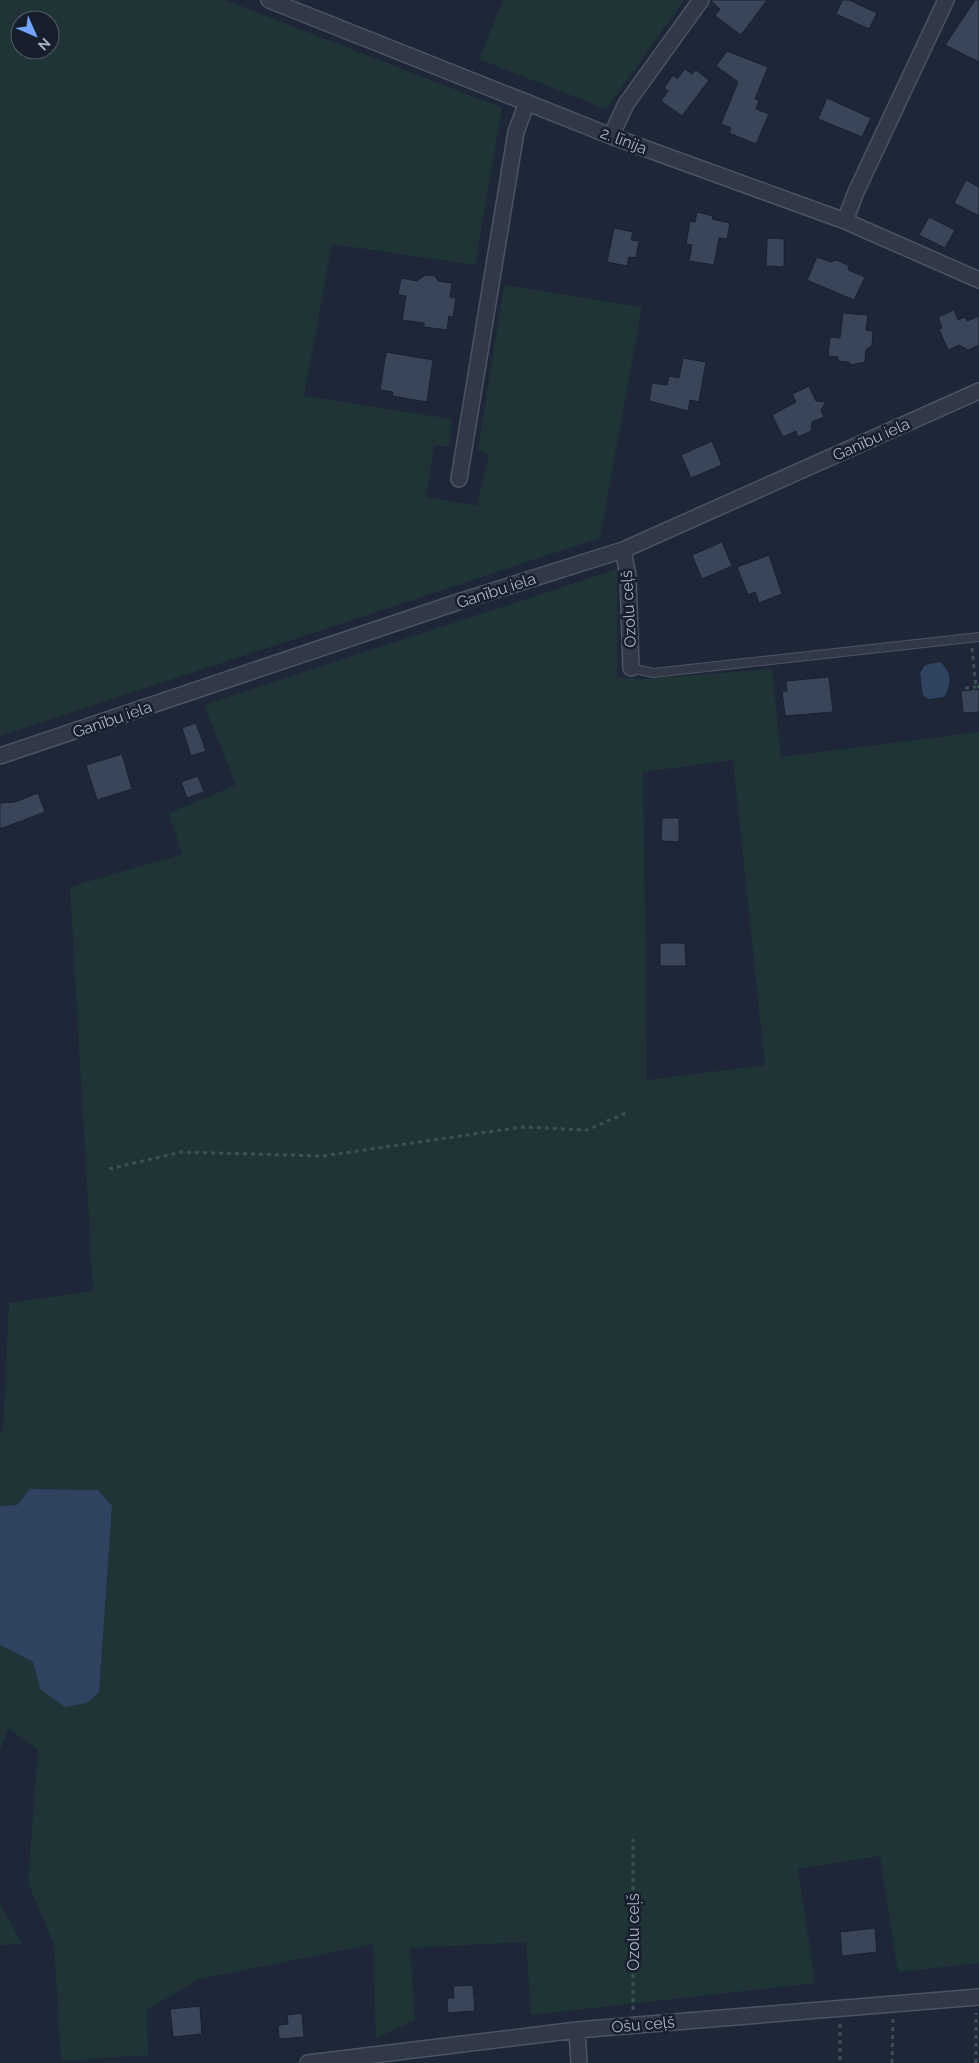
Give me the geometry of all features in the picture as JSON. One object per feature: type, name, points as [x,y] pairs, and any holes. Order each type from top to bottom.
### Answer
[{"type":"street","name":"2. līnija","points":[[269,0],[611,136],[845,220],[979,280]]},
{"type":"street","points":[[300,13],[308,0]]},
{"type":"street","points":[[611,136],[626,104],[701,0]]},
{"type":"street","points":[[845,220],[860,183],[946,0]]},
{"type":"street","points":[[459,479],[516,132],[527,102]]},
{"type":"street","name":"Ganību iela","points":[[0,756],[461,601],[623,550],[979,391]]},
{"type":"street","name":"Ozolu ceļš","points":[[623,550],[628,576],[631,668]]},
{"type":"street","name":"Ošu ceļš","points":[[308,2063],[578,2030],[978,1998]]},
{"type":"street","points":[[578,2030],[579,2063]]},
{"type":"lane","points":[[631,668],[653,673],[975,638]]},
{"type":"path","points":[[965,688],[978,687],[975,638]]},
{"type":"path","points":[[109,1169],[181,1152],[323,1156],[522,1127],[587,1130],[628,1112]]},
{"type":"path","name":"Ozolu ceļš","points":[[632,2025],[633,1839]]},
{"type":"path","points":[[976,2063],[978,1998]]},
{"type":"path","points":[[892,2063],[894,2005]]},
{"type":"path","points":[[840,2009],[840,2063]]},
{"type":"green space","points":[[0,0],[225,0],[502,108],[475,265],[332,244],[304,396],[452,419],[449,446],[434,446],[426,497],[477,506],[489,454],[478,450],[504,285],[642,307],[600,538],[0,736]]},
{"type":"green space","points":[[503,0],[684,0],[606,109],[479,59]]},
{"type":"green space","points":[[617,569],[617,678],[644,679],[772,669],[781,757],[979,732],[979,1963],[898,1972],[880,1856],[798,1869],[815,1983],[531,2015],[526,1942],[410,1948],[415,2020],[376,2038],[373,1944],[199,1979],[147,2010],[148,2055],[61,2061],[54,1945],[28,1883],[38,1750],[8,1728],[0,1750],[0,1645],[33,1662],[40,1689],[98,1490],[30,1489],[17,1505],[0,1506],[0,1432],[3,1431],[9,1303],[93,1291],[70,887],[182,854],[169,813],[236,785],[204,705]],"holes":[[[733,760],[765,1065],[647,1080],[643,772]]]},
{"type":"green space","points":[[0,1903],[22,1944],[0,1945]]},
{"type":"water","points":[[940,662],[949,674],[948,687],[944,697],[928,699],[923,695],[920,673],[925,665]]},
{"type":"water","points":[[30,1489],[98,1490],[112,1506],[99,1692],[87,1703],[65,1707],[40,1689],[33,1662],[0,1645],[0,1506],[17,1505]]},
{"type":"building","points":[[710,0],[767,0],[741,35],[715,16],[720,9]]},
{"type":"building","points":[[842,0],[849,0],[877,13],[869,29],[836,14]]},
{"type":"building","points":[[975,0],[979,0],[979,62],[945,45]]},
{"type":"building","points":[[727,51],[768,67],[755,99],[759,100],[756,109],[769,114],[756,144],[729,133],[731,128],[721,124],[738,82],[716,66]]},
{"type":"building","points":[[685,69],[692,74],[696,70],[709,80],[682,116],[661,101],[668,91],[664,88],[673,75],[677,79]]},
{"type":"building","points":[[827,98],[871,118],[862,137],[818,119]]},
{"type":"building","points":[[966,180],[979,187],[979,216],[954,203]]},
{"type":"building","points":[[697,212],[713,216],[712,219],[730,223],[727,239],[719,238],[714,265],[689,261],[692,245],[686,244],[690,221],[695,222]]},
{"type":"building","points":[[929,217],[955,230],[945,248],[919,235]]},
{"type":"building","points":[[614,228],[633,232],[631,240],[639,241],[636,258],[629,257],[627,266],[607,262]]},
{"type":"building","points":[[767,238],[784,239],[784,267],[766,266]]},
{"type":"building","points":[[817,257],[831,262],[837,260],[849,266],[848,270],[865,277],[854,300],[807,280]]},
{"type":"building","points":[[425,275],[435,276],[438,281],[452,283],[450,297],[456,298],[453,317],[449,316],[447,330],[424,327],[424,323],[402,320],[406,296],[398,295],[401,278],[417,281]]},
{"type":"building","points":[[954,310],[958,320],[965,317],[967,321],[979,316],[979,345],[968,350],[959,345],[948,350],[939,329],[942,328],[938,317]]},
{"type":"building","points":[[843,313],[868,315],[866,330],[873,331],[872,345],[866,350],[865,362],[852,365],[848,362],[838,361],[838,357],[828,356],[830,337],[840,338]]},
{"type":"building","points":[[386,352],[433,360],[427,402],[392,396],[393,392],[380,390]]},
{"type":"building","points":[[683,358],[706,362],[699,402],[690,400],[688,411],[649,401],[652,383],[667,385],[669,376],[679,378]]},
{"type":"building","points":[[809,386],[816,401],[826,402],[821,410],[824,417],[812,422],[811,431],[798,437],[796,431],[783,437],[772,415],[796,402],[792,394]]},
{"type":"building","points":[[712,441],[722,465],[691,478],[681,455]]},
{"type":"building","points":[[722,542],[732,566],[702,579],[692,555]]},
{"type":"building","points":[[769,555],[782,594],[759,603],[755,592],[748,595],[737,567]]},
{"type":"building","points":[[829,677],[833,712],[785,716],[782,691],[787,691],[786,681]]},
{"type":"building","points":[[979,689],[979,712],[963,713],[961,691]]},
{"type":"building","points":[[196,723],[206,751],[191,756],[182,728]]},
{"type":"building","points":[[122,754],[132,789],[97,800],[86,765]]},
{"type":"building","points":[[198,776],[204,792],[187,798],[181,782]]},
{"type":"building","points":[[38,793],[45,812],[0,829],[0,803],[15,802]]},
{"type":"building","points":[[662,818],[679,818],[679,842],[661,841]]},
{"type":"building","points":[[660,943],[685,943],[686,966],[660,966]]},
{"type":"building","points":[[875,1928],[877,1952],[842,1956],[840,1932]]},
{"type":"building","points":[[473,1985],[475,2011],[448,2013],[447,1998],[454,1998],[453,1986]]},
{"type":"building","points":[[200,2006],[202,2034],[173,2037],[170,2009]]},
{"type":"building","points":[[302,2013],[304,2037],[279,2039],[278,2025],[288,2024],[287,2015]]}]
